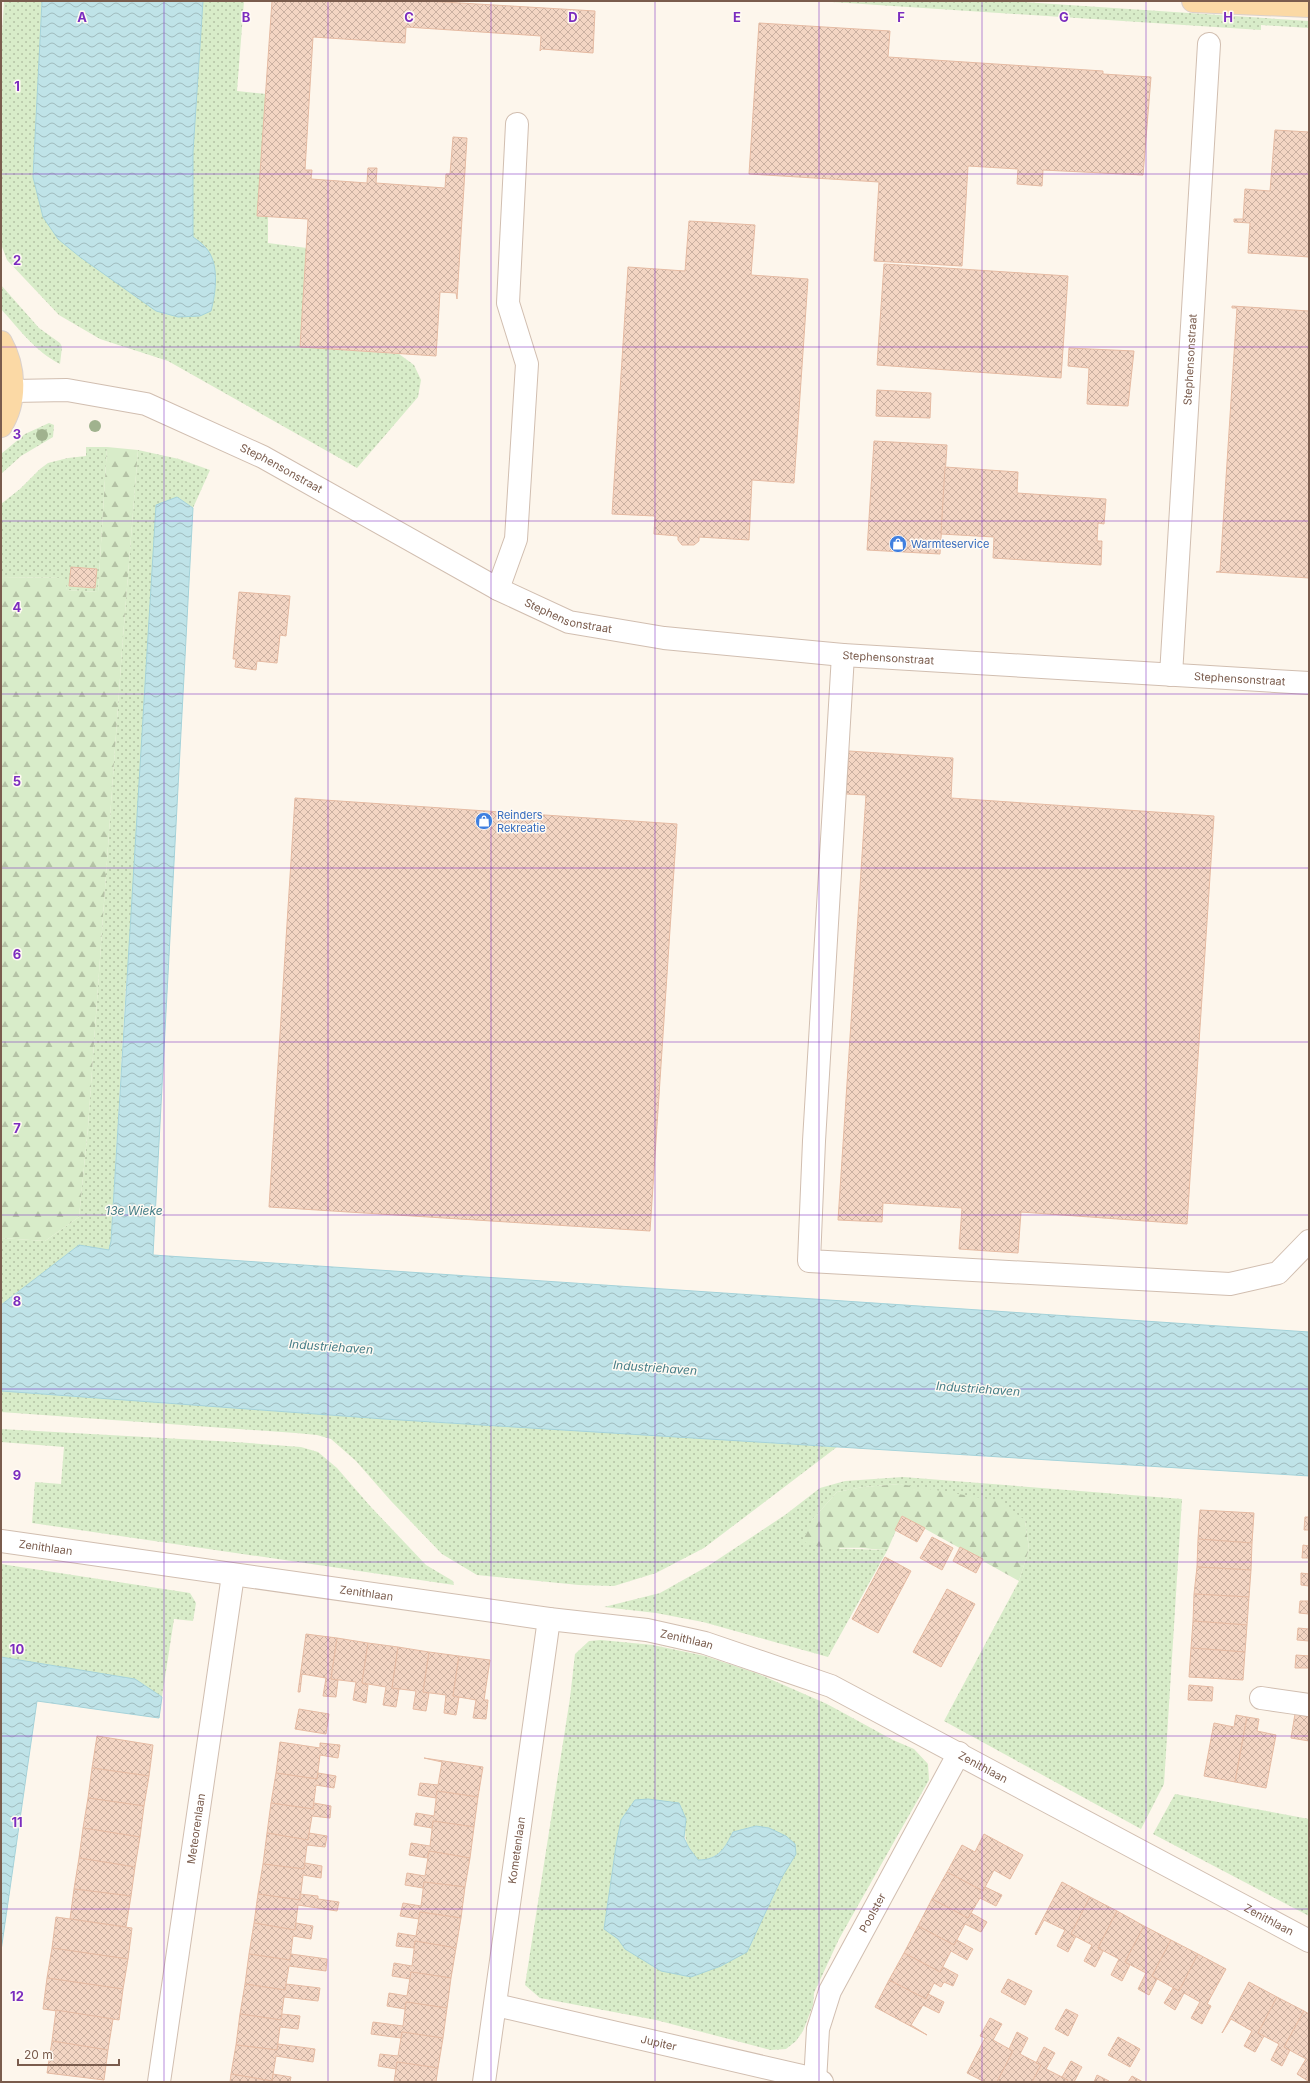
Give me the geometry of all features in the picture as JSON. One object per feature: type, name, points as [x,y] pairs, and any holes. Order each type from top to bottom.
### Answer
[{"type":"main road","points":[[1193,1],[1309,6]]},
{"type":"main road","points":[[1,342],[9,358],[13,391],[6,418],[1,426]]},
{"type":"street","name":"Stephensonstraat","points":[[1171,675],[1209,44]]},
{"type":"street","points":[[498,589],[516,540],[527,364],[508,303],[518,124]]},
{"type":"street","name":"Stephensonstraat","points":[[13,391],[67,390],[146,404],[263,457],[498,589],[570,622],[664,638],[843,655],[1309,683]]},
{"type":"street","points":[[843,655],[814,1141],[809,1261],[1230,1284],[1278,1273],[1309,1241]]},
{"type":"street","name":"Zenithlaan","points":[[1,1541],[549,1619],[648,1630],[705,1643],[831,1686],[1309,1941]]},
{"type":"street","name":"Meteorenlaan","points":[[159,2082],[233,1575]]},
{"type":"street","name":"Kometenlaan","points":[[484,2082],[549,1619]]},
{"type":"street","points":[[1261,1698],[1309,1705]]},
{"type":"street","name":"Poolster","points":[[817,2081],[818,2029],[830,1991],[959,1753]]},
{"type":"street","name":"Jupiter","points":[[496,2005],[817,2081]]},
{"type":"green space","points":[[4,1],[42,1],[33,177],[206,247],[193,237],[193,152],[203,1],[244,1],[237,91],[266,94],[257,216],[268,217],[268,243],[307,248],[300,347],[399,354],[414,365],[421,380],[418,397],[357,468],[168,361],[100,339],[59,315],[7,260],[1,244],[1,49]]},
{"type":"green space","points":[[817,1],[1007,1],[1309,21],[1309,28],[1261,25],[1261,30]]},
{"type":"green space","points":[[1,285],[39,328],[60,343],[62,347],[60,364],[51,359],[35,346],[1,309]]},
{"type":"green space","points":[[49,423],[54,425],[53,437],[21,456],[1,474],[1,454],[25,434]]},
{"type":"green space","points":[[86,447],[107,447],[98,592],[67,590],[64,578],[1,577],[1,504],[48,463],[68,458],[86,456]]},
{"type":"green space","points":[[107,447],[138,450],[122,650],[88,1127],[79,1217],[45,1241],[1,1238],[1,577],[65,578],[67,590],[98,592]]},
{"type":"green space","points":[[138,450],[179,459],[210,470],[193,508],[177,497],[126,984],[111,1240],[109,1250],[79,1245],[1,1305],[1,1238],[45,1241],[79,1217],[88,1127],[122,650]]},
{"type":"green space","points":[[1,1391],[384,1419],[837,1447],[704,1548],[656,1573],[614,1586],[579,1585],[477,1575],[442,1554],[391,1501],[356,1461],[331,1439],[317,1435],[296,1433],[1,1412]]},
{"type":"green space","points":[[1,1429],[235,1442],[301,1447],[318,1452],[337,1468],[370,1506],[426,1565],[453,1581],[454,1585],[32,1523],[35,1482],[61,1484],[64,1447],[1,1442]]},
{"type":"green space","points":[[903,1477],[1182,1499],[1164,1784],[1141,1829],[944,1721],[1019,1581],[1029,1549],[1025,1520],[900,1484],[863,1487],[837,1492],[812,1520],[840,1549],[888,1549],[828,1657],[703,1622],[656,1613],[604,1607],[660,1593],[708,1566],[785,1515],[820,1488],[845,1481]]},
{"type":"green space","points":[[900,1484],[999,1501],[1025,1520],[1029,1549],[1019,1581],[902,1516],[888,1549],[832,1548],[817,1546],[802,1541],[812,1520],[837,1492],[863,1487]]},
{"type":"green space","points":[[1,1564],[190,1593],[196,1603],[193,1621],[174,1619],[162,1697],[135,1679],[1,1657]]},
{"type":"green space","points":[[601,1640],[653,1645],[705,1656],[756,1673],[827,1704],[893,1740],[914,1749],[928,1764],[929,1780],[839,1939],[814,1993],[813,2005],[803,2031],[796,2041],[786,2049],[771,2050],[656,2020],[540,1998],[525,1985],[570,1698],[575,1654],[589,1641]],"holes":[[[635,1800],[686,1819],[686,1841],[690,1850],[698,1860],[711,1858],[720,1852],[733,1832],[756,1826],[769,1828],[787,1867],[747,1952],[641,1958],[625,1949],[618,1939],[604,1928],[621,1820]]]},
{"type":"green space","points":[[1175,1794],[1309,1819],[1309,1916],[1153,1834]]},
{"type":"water","points":[[42,1],[203,1],[193,152],[193,237],[210,253],[215,269],[216,278],[211,311],[200,316],[178,317],[156,311],[80,257],[58,239],[43,217],[33,177]]},
{"type":"water","points":[[177,497],[193,508],[153,1255],[1309,1332],[1309,1476],[384,1419],[1,1391],[1,1305],[79,1245],[109,1250],[111,1241],[156,505]]},
{"type":"water","points":[[1,1657],[135,1679],[162,1697],[159,1718],[37,1701],[1,1951]]},
{"type":"water","points":[[648,1799],[679,1803],[686,1819],[684,1838],[698,1860],[711,1858],[720,1852],[733,1832],[756,1826],[769,1828],[786,1836],[795,1844],[796,1854],[782,1877],[747,1952],[721,1966],[691,1977],[661,1971],[625,1949],[618,1939],[604,1929],[621,1820],[635,1800]]},
{"type":"building","points":[[272,1],[427,1],[595,11],[593,53],[542,49],[540,51],[541,36],[406,27],[405,43],[313,37],[305,170],[312,170],[311,179],[367,183],[368,168],[377,168],[376,183],[445,188],[446,174],[450,174],[453,137],[467,138],[457,299],[456,293],[440,292],[436,356],[300,347],[308,219],[257,216]]},
{"type":"building","points":[[759,23],[890,31],[888,57],[1103,71],[1103,74],[1151,77],[1143,175],[1043,170],[1042,186],[1017,184],[1018,169],[968,166],[962,266],[874,261],[879,182],[749,174]]},
{"type":"building","points":[[1275,130],[1309,132],[1309,257],[1248,253],[1250,223],[1234,222],[1234,219],[1243,219],[1245,189],[1270,191]]},
{"type":"building","points":[[689,221],[755,225],[751,275],[808,279],[794,483],[752,480],[749,540],[699,537],[699,541],[694,545],[682,545],[678,540],[678,536],[654,534],[655,516],[612,514],[628,267],[685,271]]},
{"type":"building","points":[[884,264],[1068,276],[1061,378],[877,365]]},
{"type":"building","points":[[1232,306],[1309,311],[1309,578],[1216,572],[1220,571],[1237,308],[1232,308]]},
{"type":"building","points":[[1069,348],[1134,351],[1128,406],[1087,404],[1089,368],[1068,366]]},
{"type":"building","points":[[877,390],[931,393],[930,418],[876,416]]},
{"type":"building","points":[[874,441],[947,445],[940,554],[867,550]]},
{"type":"building","points":[[945,467],[1018,472],[1017,493],[1106,499],[1104,524],[1098,523],[1097,541],[1102,541],[1101,565],[993,558],[994,537],[941,534]]},
{"type":"building","points":[[71,567],[97,569],[95,588],[69,586]]},
{"type":"building","points":[[239,592],[290,596],[286,636],[280,635],[277,663],[257,661],[256,670],[235,667],[236,659],[233,659]]},
{"type":"building","points":[[849,751],[953,758],[951,798],[1214,816],[1187,1224],[1021,1212],[1018,1253],[959,1249],[962,1208],[883,1203],[882,1222],[838,1220],[866,795],[846,794]]},
{"type":"building","points":[[295,798],[677,824],[650,1231],[269,1207]]},
{"type":"building","points":[[1200,1510],[1254,1513],[1252,1543],[1198,1539]]},
{"type":"building","points":[[902,1516],[925,1528],[917,1542],[895,1530]]},
{"type":"building","points":[[1305,1517],[1309,1517],[1309,1530],[1304,1530]]},
{"type":"building","points":[[932,1537],[953,1548],[942,1570],[920,1558]]},
{"type":"building","points":[[1198,1539],[1252,1543],[1251,1570],[1197,1567]]},
{"type":"building","points":[[1303,1545],[1309,1546],[1309,1558],[1302,1558]]},
{"type":"building","points":[[960,1547],[983,1559],[976,1573],[953,1561]]},
{"type":"building","points":[[885,1557],[911,1571],[878,1633],[852,1619]]},
{"type":"building","points":[[1197,1567],[1251,1570],[1249,1597],[1194,1594]]},
{"type":"building","points":[[1301,1573],[1309,1574],[1309,1586],[1301,1585]]},
{"type":"building","points":[[947,1589],[975,1604],[941,1667],[913,1652]]},
{"type":"building","points":[[1194,1594],[1249,1597],[1247,1625],[1193,1621]]},
{"type":"building","points":[[1300,1601],[1309,1601],[1309,1614],[1299,1613]]},
{"type":"building","points":[[1193,1621],[1247,1625],[1245,1652],[1191,1648]]},
{"type":"building","points":[[1298,1628],[1309,1629],[1309,1641],[1297,1640]]},
{"type":"building","points":[[306,1634],[337,1638],[331,1679],[338,1680],[336,1697],[323,1696],[326,1678],[302,1674],[300,1692],[298,1692]]},
{"type":"building","points":[[337,1638],[368,1643],[362,1683],[368,1685],[366,1703],[353,1700],[356,1682],[331,1679]]},
{"type":"building","points":[[368,1643],[398,1647],[392,1688],[399,1689],[396,1707],[383,1705],[386,1687],[362,1683]]},
{"type":"building","points":[[398,1647],[429,1652],[423,1692],[429,1693],[426,1711],[413,1709],[416,1691],[392,1688]]},
{"type":"building","points":[[1191,1648],[1245,1652],[1243,1680],[1189,1677]]},
{"type":"building","points":[[429,1652],[459,1656],[453,1696],[459,1697],[456,1715],[444,1713],[446,1695],[423,1692]]},
{"type":"building","points":[[1296,1655],[1309,1656],[1309,1668],[1295,1668]]},
{"type":"building","points":[[459,1656],[490,1660],[484,1700],[488,1700],[486,1719],[473,1718],[476,1700],[453,1696]]},
{"type":"building","points":[[1189,1685],[1213,1687],[1212,1701],[1188,1700]]},
{"type":"building","points":[[299,1709],[329,1714],[326,1734],[295,1729]]},
{"type":"building","points":[[1295,1714],[1309,1717],[1309,1741],[1291,1738]]},
{"type":"building","points":[[1236,1715],[1247,1717],[1235,1782],[1204,1776],[1214,1723],[1234,1727]]},
{"type":"building","points":[[1247,1717],[1259,1719],[1257,1731],[1276,1735],[1266,1788],[1235,1782]]},
{"type":"building","points":[[97,1736],[153,1745],[149,1776],[92,1768]]},
{"type":"building","points":[[280,1742],[320,1748],[320,1743],[340,1745],[338,1758],[320,1755],[317,1779],[276,1773]]},
{"type":"building","points":[[424,1758],[483,1767],[478,1797],[437,1791],[436,1798],[418,1795],[420,1783],[438,1785],[442,1762]]},
{"type":"building","points":[[92,1768],[149,1776],[144,1806],[88,1798]]},
{"type":"building","points":[[276,1773],[317,1779],[318,1773],[336,1776],[334,1788],[316,1785],[313,1809],[271,1803]]},
{"type":"building","points":[[437,1791],[478,1797],[474,1827],[433,1821],[432,1828],[414,1825],[416,1813],[434,1816]]},
{"type":"building","points":[[88,1798],[144,1806],[140,1837],[83,1828]]},
{"type":"building","points":[[271,1803],[313,1809],[314,1803],[331,1806],[330,1818],[312,1816],[308,1840],[267,1833]]},
{"type":"building","points":[[433,1821],[474,1827],[470,1858],[429,1851],[427,1858],[409,1855],[411,1843],[430,1846]]},
{"type":"building","points":[[83,1828],[140,1837],[135,1867],[79,1858]]},
{"type":"building","points":[[267,1833],[308,1840],[309,1833],[327,1836],[325,1847],[307,1845],[304,1869],[263,1864]]},
{"type":"building","points":[[984,1834],[1023,1855],[1010,1879],[994,1870],[983,1891],[947,1872],[962,1845],[975,1852]]},
{"type":"building","points":[[429,1851],[470,1858],[465,1887],[424,1882],[423,1888],[405,1885],[407,1873],[425,1876]]},
{"type":"building","points":[[79,1858],[135,1867],[131,1896],[74,1889]]},
{"type":"building","points":[[305,1863],[322,1866],[321,1878],[303,1875],[300,1900],[258,1894],[263,1864],[304,1869]]},
{"type":"building","points":[[947,1872],[983,1891],[985,1887],[1002,1895],[996,1906],[980,1898],[968,1918],[932,1899]]},
{"type":"building","points":[[424,1882],[465,1887],[461,1918],[420,1912],[419,1919],[400,1916],[403,1903],[421,1906]]},
{"type":"building","points":[[1062,1882],[1090,1897],[1071,1934],[1076,1936],[1068,1952],[1057,1946],[1065,1930],[1044,1920],[1036,1935],[1035,1934]]},
{"type":"building","points":[[74,1889],[131,1896],[126,1927],[70,1919]]},
{"type":"building","points":[[258,1894],[300,1900],[300,1894],[318,1896],[318,1899],[339,1902],[337,1911],[298,1905],[295,1930],[254,1923]]},
{"type":"building","points":[[1090,1897],[1117,1911],[1098,1948],[1103,1951],[1095,1967],[1084,1961],[1092,1945],[1071,1934]]},
{"type":"building","points":[[932,1899],[968,1918],[971,1913],[987,1922],[981,1932],[965,1924],[954,1945],[918,1926]]},
{"type":"building","points":[[1117,1911],[1144,1926],[1125,1962],[1130,1965],[1122,1981],[1111,1975],[1119,1959],[1098,1948]]},
{"type":"building","points":[[420,1912],[461,1918],[456,1948],[415,1941],[414,1948],[396,1946],[398,1933],[416,1936]]},
{"type":"building","points":[[56,1917],[132,1928],[128,1959],[52,1948]]},
{"type":"building","points":[[254,1923],[295,1930],[296,1923],[313,1926],[311,1939],[293,1936],[290,1960],[249,1954]]},
{"type":"building","points":[[918,1926],[954,1945],[957,1940],[973,1949],[967,1960],[951,1951],[940,1972],[904,1953]]},
{"type":"building","points":[[1144,1926],[1171,1940],[1152,1976],[1157,1979],[1149,1995],[1138,1989],[1146,1973],[1125,1962]]},
{"type":"building","points":[[1171,1940],[1198,1954],[1179,1991],[1152,1976]]},
{"type":"building","points":[[415,1941],[456,1948],[451,1978],[411,1972],[410,1979],[392,1976],[394,1963],[412,1966]]},
{"type":"building","points":[[52,1948],[128,1959],[123,1989],[47,1978]]},
{"type":"building","points":[[904,1953],[940,1972],[943,1967],[958,1975],[953,1986],[944,1982],[941,1987],[934,1983],[926,1999],[889,1980]]},
{"type":"building","points":[[249,1954],[290,1960],[291,1954],[327,1959],[326,1971],[289,1966],[285,1990],[245,1984]]},
{"type":"building","points":[[1198,1954],[1226,1969],[1207,2004],[1211,2006],[1202,2024],[1191,2018],[1200,2002],[1184,1993],[1175,2010],[1164,2003],[1173,1988],[1179,1991]]},
{"type":"building","points":[[411,1972],[451,1978],[447,2008],[406,2002],[405,2009],[387,2006],[389,1993],[407,1996]]},
{"type":"building","points":[[47,1978],[123,1989],[119,2020],[43,2009]]},
{"type":"building","points":[[1008,1979],[1032,1991],[1025,2005],[1001,1992]]},
{"type":"building","points":[[889,1980],[926,1999],[928,1994],[944,2002],[939,2013],[923,2005],[911,2025],[927,2035],[875,2007]]},
{"type":"building","points":[[1249,1982],[1277,1997],[1258,2033],[1264,2036],[1255,2052],[1244,2046],[1252,2031],[1231,2019],[1222,2033]]},
{"type":"building","points":[[245,1984],[285,1990],[286,1984],[320,1988],[318,2001],[284,1997],[281,2020],[240,2014]]},
{"type":"building","points":[[1277,1997],[1304,2011],[1284,2047],[1290,2050],[1282,2066],[1271,2060],[1279,2044],[1258,2033]]},
{"type":"building","points":[[406,2002],[447,2008],[443,2038],[402,2032],[401,2038],[371,2034],[373,2022],[403,2026]]},
{"type":"building","points":[[1066,2009],[1078,2015],[1068,2036],[1055,2029]]},
{"type":"building","points":[[56,2010],[113,2019],[108,2050],[52,2041]]},
{"type":"building","points":[[1304,2011],[1309,2014],[1308,2081],[1297,2074],[1306,2059],[1284,2047]]},
{"type":"building","points":[[240,2014],[281,2020],[282,2014],[300,2016],[298,2029],[280,2027],[277,2050],[236,2045]]},
{"type":"building","points":[[990,2018],[1002,2024],[993,2040],[1013,2051],[997,2082],[985,2082],[967,2073],[985,2038],[980,2036]]},
{"type":"building","points":[[402,2032],[443,2038],[438,2068],[397,2062],[396,2069],[378,2066],[380,2054],[398,2056]]},
{"type":"building","points":[[1017,2032],[1028,2038],[1020,2054],[1041,2065],[1032,2082],[997,2082],[1013,2051],[1009,2049]]},
{"type":"building","points":[[1118,2037],[1140,2049],[1130,2067],[1108,2055]]},
{"type":"building","points":[[52,2041],[108,2050],[104,2080],[47,2073]]},
{"type":"building","points":[[278,2044],[315,2049],[313,2062],[276,2056],[272,2081],[231,2074],[236,2045],[277,2050]]},
{"type":"building","points":[[1044,2047],[1055,2053],[1046,2069],[1068,2080],[1067,2082],[1032,2082],[1041,2065],[1036,2063]]},
{"type":"building","points":[[1071,2061],[1082,2067],[1074,2082],[1067,2082],[1068,2080],[1062,2077]]},
{"type":"building","points":[[397,2062],[438,2068],[436,2082],[394,2082]]},
{"type":"building","points":[[231,2074],[272,2081],[273,2074],[291,2077],[290,2082],[230,2082]]},
{"type":"building","points":[[1097,2075],[1109,2081],[1109,2082],[1094,2082]]},
{"type":"building","points":[[1132,2076],[1143,2082],[1128,2082]]},
{"type":"place","name":"Warmteservice","points":[[898,544]]},
{"type":"place","name":"Reinders Rekreatie","points":[[484,821]]},
{"type":"water label","name":"13e Wieke","points":[[134,1211]]},
{"type":"water label","name":"Industriehaven","points":[[331,1347]]},
{"type":"water label","name":"Industriehaven","points":[[655,1368]]},
{"type":"water label","name":"Industriehaven","points":[[978,1389]]}]
